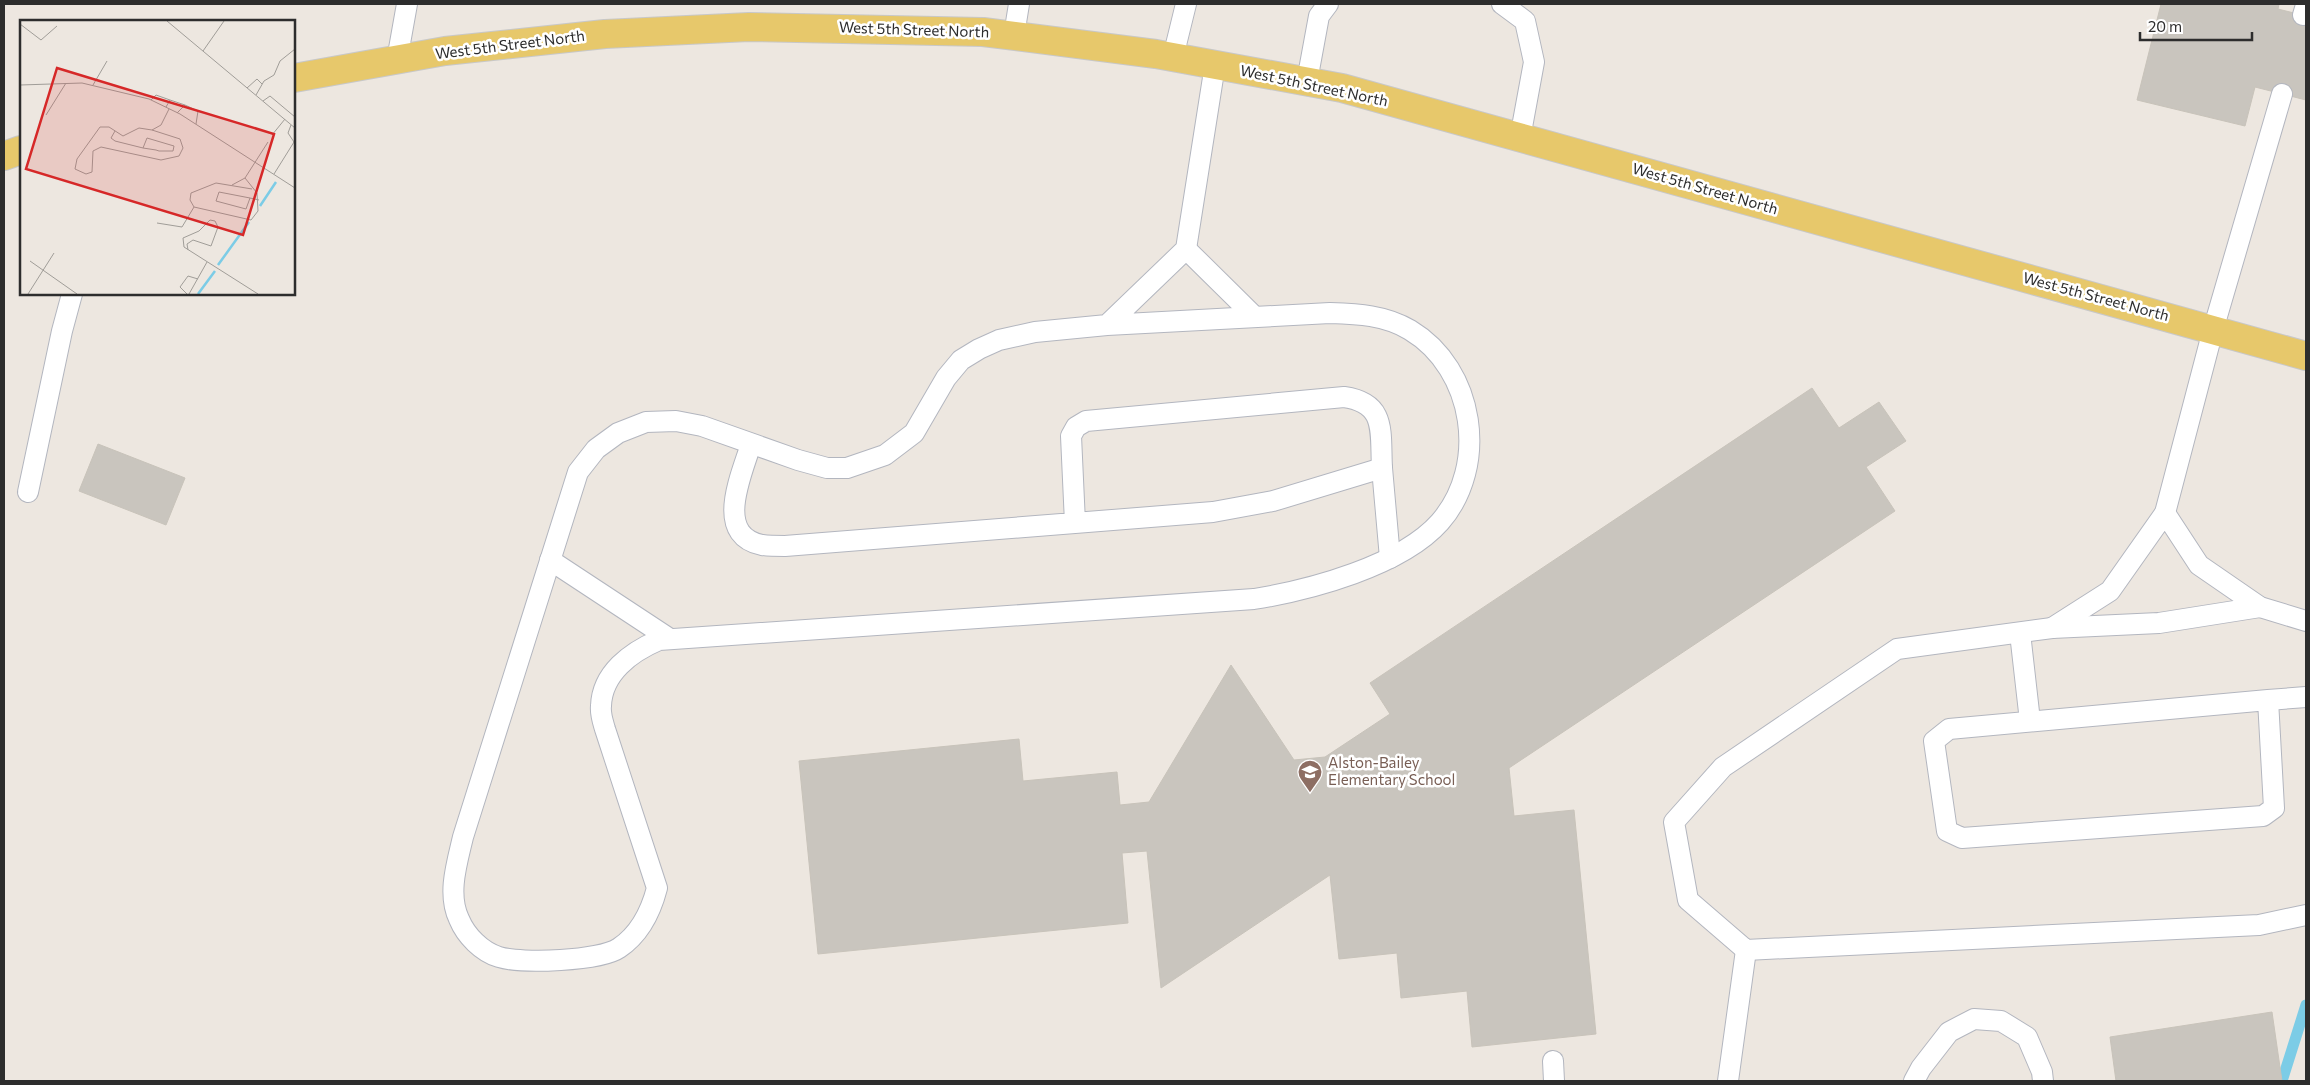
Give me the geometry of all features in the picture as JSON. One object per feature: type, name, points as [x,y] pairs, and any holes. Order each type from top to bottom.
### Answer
[{"type":"main road","name":"West 5th Street North","points":[[295,78],[445,51],[605,34],[748,27],[866,28],[983,32],[1014,35],[1173,57],[1342,88],[2306,356]]},
{"type":"main road","points":[[4,156],[20,150]]},
{"type":"lane","points":[[397,60],[407,4]]},
{"type":"lane","points":[[1014,35],[1019,4]]},
{"type":"lane","points":[[1173,57],[1186,4]]},
{"type":"lane","points":[[1306,81],[1318,16],[1328,4]]},
{"type":"lane","points":[[1502,4],[1525,21],[1534,62],[1520,138]]},
{"type":"lane","points":[[1108,325],[1186,249],[1215,64]]},
{"type":"lane","points":[[2052,628],[2110,591],[2165,513],[2213,330],[2282,94]]},
{"type":"lane","points":[[1186,249],[1256,317]]},
{"type":"lane","points":[[28,492],[62,331],[72,295]]},
{"type":"lane","points":[[1330,313],[1364,314],[1385,319],[1411,330],[1437,352],[1453,376],[1466,404],[1471,432],[1464,476],[1456,498],[1440,522],[1420,539],[1390,558],[1316,586],[1288,594],[1254,599],[659,640],[636,650],[618,665],[605,688],[600,707],[605,730],[657,888],[651,910],[636,932],[619,948],[597,957],[529,960],[500,957],[484,950],[469,936],[459,920],[453,901],[455,871],[463,838],[578,472],[596,449],[618,433],[646,422],[676,421],[702,426],[827,468],[847,468],[885,455],[914,433],[946,378],[961,360],[979,348],[1000,340],[1035,332],[1108,325],[1256,317],[1330,313]]},
{"type":"lane","points":[[1075,523],[1071,436],[1076,427],[1086,421],[1344,397],[1360,400],[1371,407],[1377,417],[1390,558]]},
{"type":"lane","points":[[751,444],[734,498],[735,524],[742,534],[752,542],[762,545],[785,546],[1075,523],[1246,507],[1382,468]]},
{"type":"lane","points":[[2165,513],[2200,565],[2260,607],[2306,621]]},
{"type":"lane","points":[[550,560],[670,639]]},
{"type":"lane","points":[[2260,607],[2159,623],[2052,628],[1897,649],[1723,767],[1674,822],[1688,900],[1746,950],[2259,925],[2306,916]]},
{"type":"lane","points":[[2020,633],[2030,721]]},
{"type":"lane","points":[[2268,700],[2274,808],[2263,816],[1962,838],[1947,831],[1934,741],[1949,729],[2268,700],[2306,698]]},
{"type":"lane","points":[[1728,1081],[1746,950]]},
{"type":"lane","points":[[1914,1081],[1921,1068],[1949,1032],[1974,1019],[2001,1022],[2028,1037],[2042,1072],[2043,1081]]},
{"type":"lane","points":[[1553,1061],[1554,1081]]},
{"type":"building","points":[[2161,4],[2279,4],[2278,9],[2306,16],[2306,100],[2255,87],[2245,126],[2137,100]]},
{"type":"building","points":[[1812,388],[1839,428],[1879,402],[1906,441],[1866,467],[1895,511],[1509,768],[1514,816],[1574,810],[1596,1034],[1472,1047],[1467,991],[1401,998],[1397,953],[1339,959],[1330,875],[1161,988],[1147,851],[1122,853],[1128,923],[818,954],[799,761],[1019,739],[1023,781],[1117,772],[1120,805],[1149,802],[1231,665],[1294,760],[1325,757],[1390,714],[1370,683]]},
{"type":"building","points":[[98,444],[185,478],[166,525],[79,491]]},
{"type":"building","points":[[2272,1012],[2282,1081],[2116,1081],[2110,1037]]},
{"type":"waterway","points":[[2282,1081],[2306,1005]]},
{"type":"place","name":"Alston-Bailey Elementary School","points":[[1310,793]]}]
